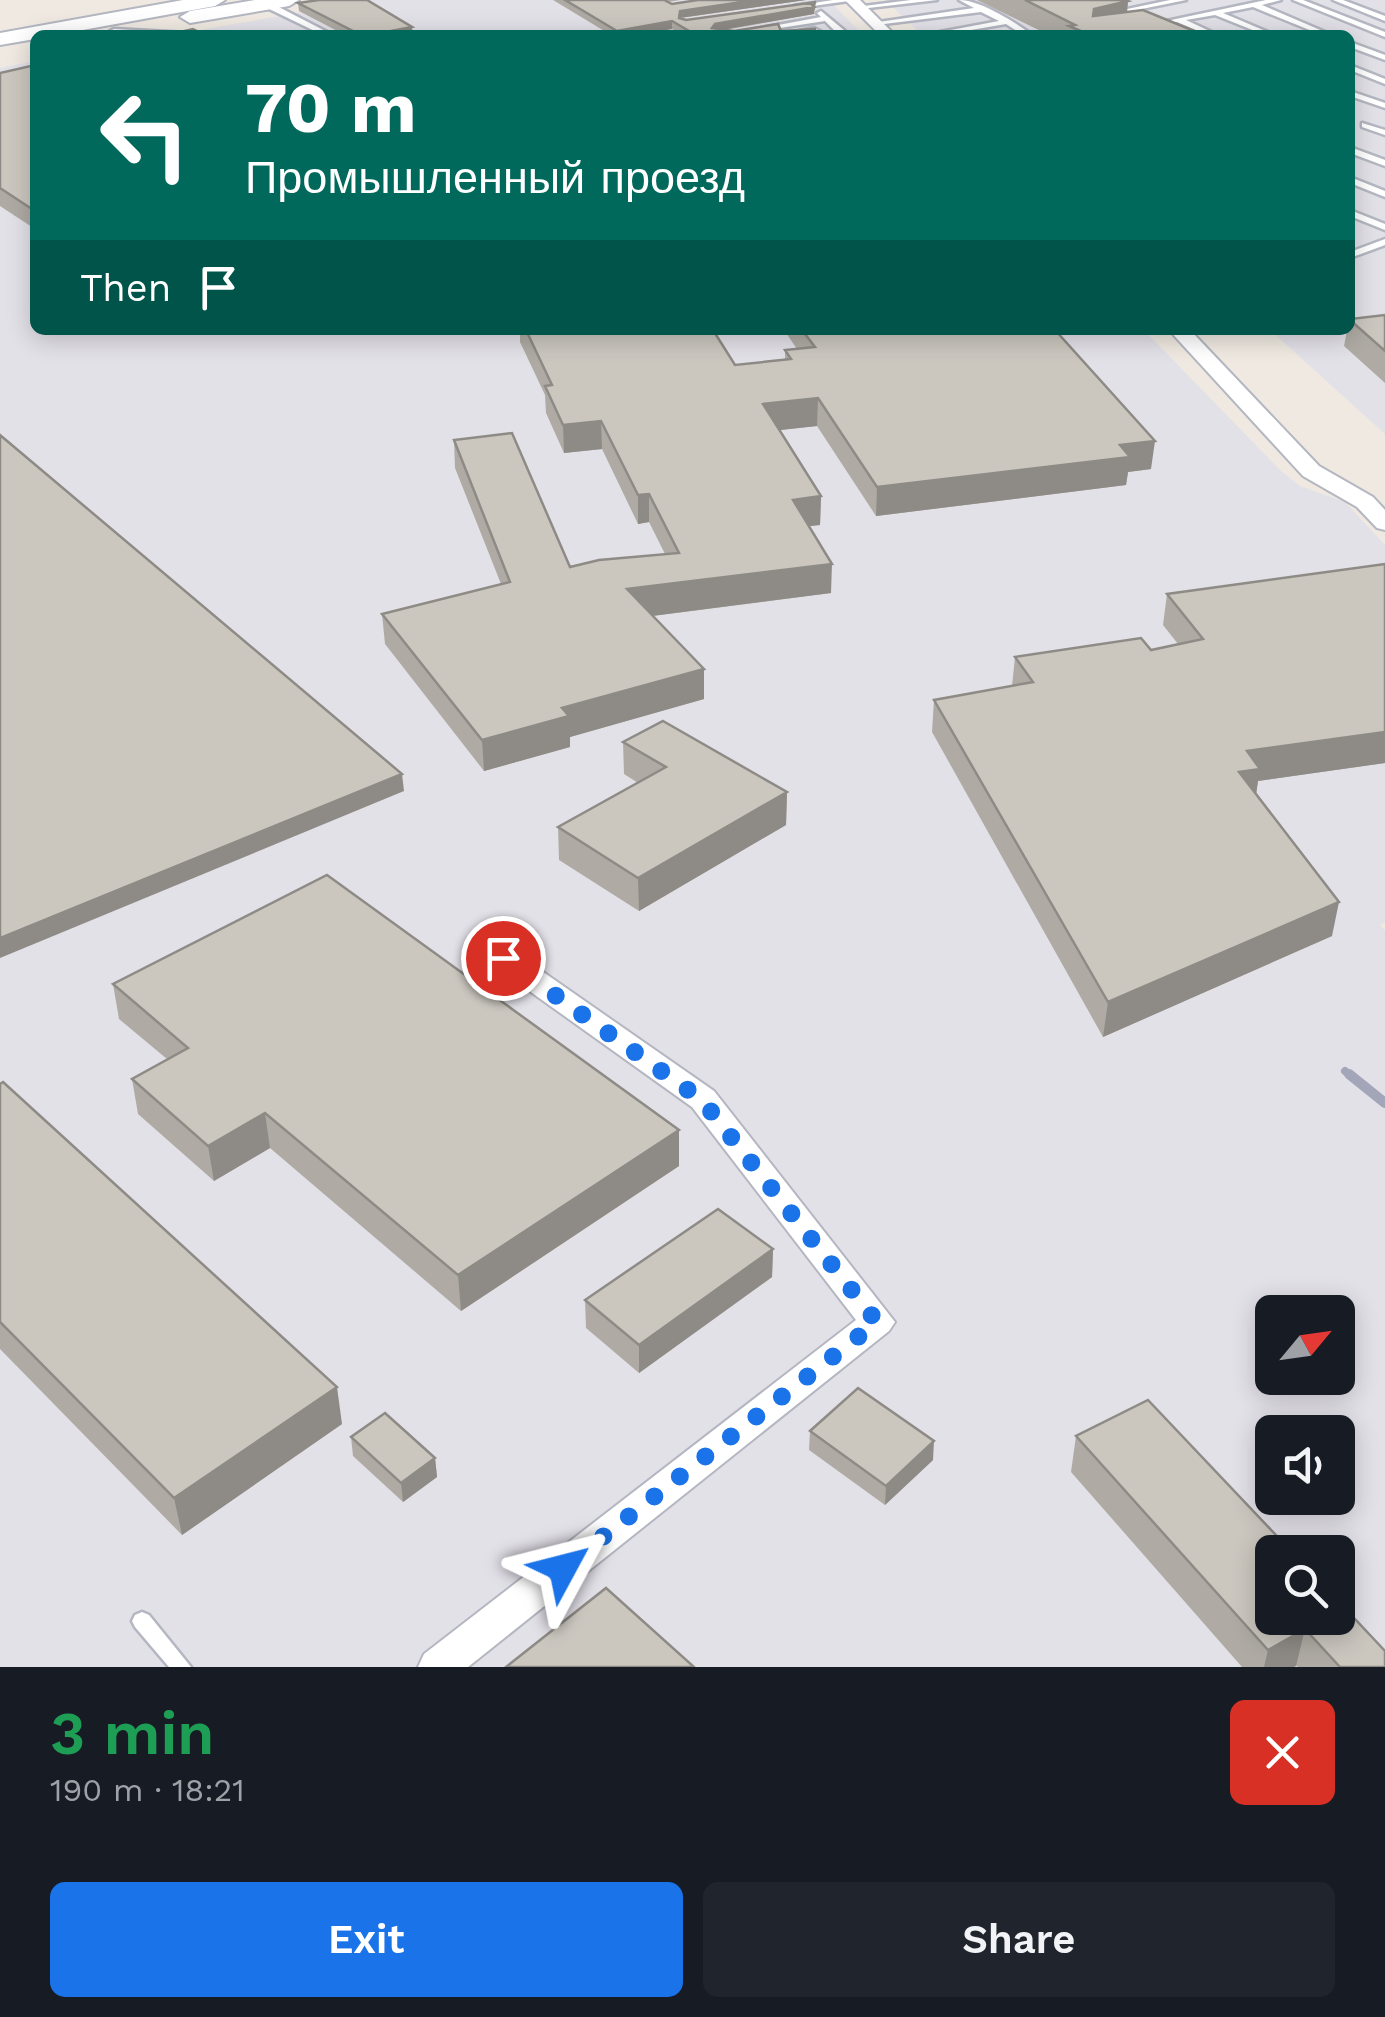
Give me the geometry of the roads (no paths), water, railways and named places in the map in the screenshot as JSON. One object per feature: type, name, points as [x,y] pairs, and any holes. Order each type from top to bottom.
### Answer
[{"type":"main road","points":[[49,30],[214,0]]},
{"type":"main road","points":[[153,30],[186,28],[289,0]]},
{"type":"main road","points":[[0,39],[30,34]]},
{"type":"main road","points":[[0,54],[30,48]]},
{"type":"street","points":[[855,2],[883,30]]},
{"type":"street","points":[[1184,335],[1310,471],[1365,502],[1385,523]]},
{"type":"street","points":[[438,1667],[877,1322],[702,1100],[503,958]]},
{"type":"lane","points":[[778,9],[814,2],[933,0]]},
{"type":"lane","points":[[964,0],[1020,30]]},
{"type":"lane","points":[[1118,12],[1182,0]]},
{"type":"lane","points":[[1154,30],[1144,26],[1278,0]]},
{"type":"lane","points":[[1296,0],[1385,35]]},
{"type":"lane","points":[[1337,0],[1385,19]]},
{"type":"lane","points":[[814,2],[824,19],[843,30]]},
{"type":"lane","points":[[266,4],[320,30]]},
{"type":"lane","points":[[1254,5],[1316,30]]},
{"type":"lane","points":[[1104,6],[1131,19]]},
{"type":"lane","points":[[876,23],[984,9]]},
{"type":"lane","points":[[1217,13],[1259,30]]},
{"type":"lane","points":[[755,30],[824,19]]},
{"type":"lane","points":[[1179,20],[1202,30]]},
{"type":"lane","points":[[958,30],[1006,22]]},
{"type":"lane","points":[[1355,46],[1385,58]]},
{"type":"lane","points":[[1355,70],[1385,82]]},
{"type":"lane","points":[[1360,97],[1385,82]]},
{"type":"lane","points":[[1355,95],[1385,106]]},
{"type":"lane","points":[[1365,125],[1385,132]]},
{"type":"lane","points":[[1355,152],[1385,163]]},
{"type":"lane","points":[[1355,182],[1385,194]]},
{"type":"lane","points":[[1355,215],[1385,227]]},
{"type":"lane","points":[[1356,253],[1385,242]]},
{"type":"lane","points":[[142,1621],[181,1667]]},
{"type":"railway","points":[[1345,1071],[1352,1077]]},
{"type":"railway","points":[[1349,1074],[1385,1103]]}]
